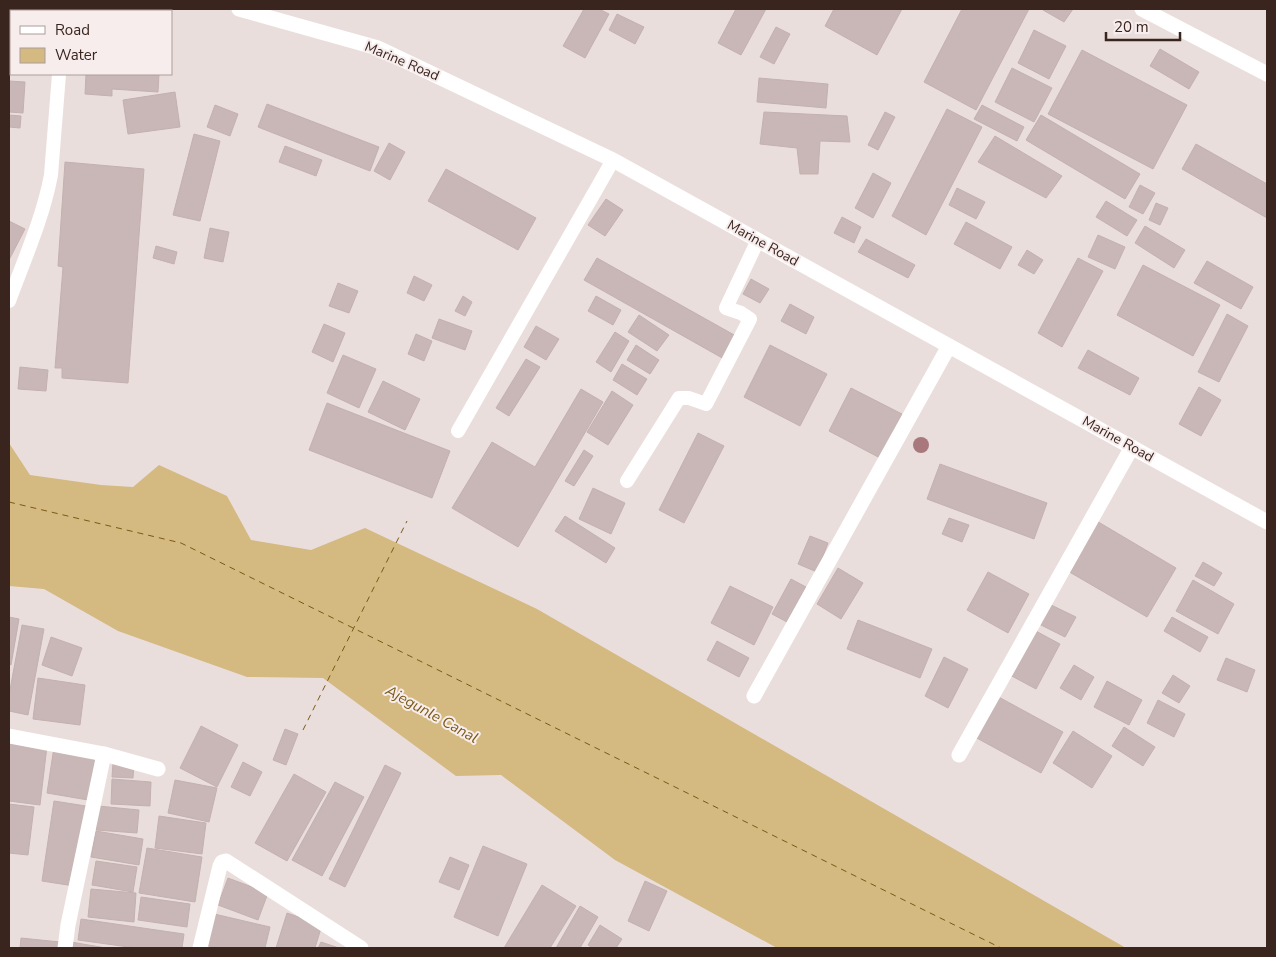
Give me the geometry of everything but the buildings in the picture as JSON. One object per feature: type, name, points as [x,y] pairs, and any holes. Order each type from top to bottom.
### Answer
[{"type":"street","name":"Marine Road","points":[[239,9],[378,48],[614,160],[1267,522]]},
{"type":"street","points":[[1142,9],[1267,74]]},
{"type":"street","points":[[754,696],[949,346]]},
{"type":"street","points":[[959,755],[1132,447]]},
{"type":"street","points":[[9,736],[104,754],[158,769]]},
{"type":"street","points":[[65,948],[68,925],[104,754]]},
{"type":"street","points":[[200,948],[220,866],[222,862],[226,861],[362,948]]},
{"type":"lane","points":[[9,301],[44,206],[52,175],[58,75]]},
{"type":"lane","points":[[458,431],[614,160]]},
{"type":"lane","points":[[627,481],[679,398],[689,398],[706,404],[750,319],[741,313],[726,308],[758,240]]},
{"type":"water","name":"Ajegunle Canal","points":[[9,443],[30,475],[101,485],[133,487],[159,465],[227,496],[251,540],[311,550],[365,528],[537,609],[1126,948],[777,948],[615,860],[501,775],[456,776],[323,678],[247,677],[118,631],[44,589],[9,586]]},
{"type":"ferry route","points":[[9,502],[181,543],[1001,948]]},
{"type":"ferry route","points":[[303,730],[407,521]]}]
